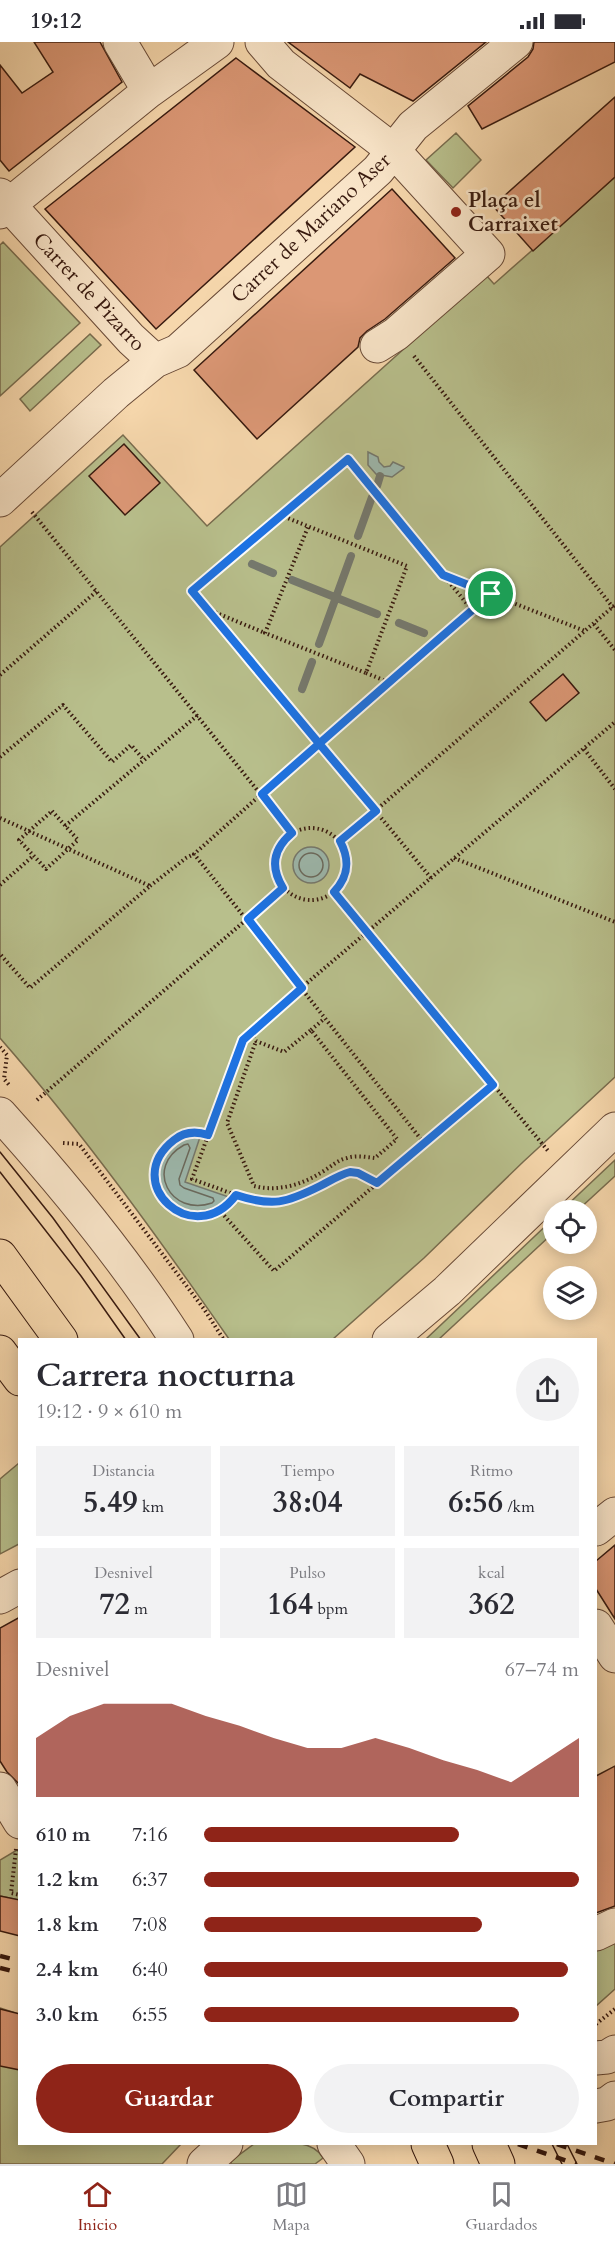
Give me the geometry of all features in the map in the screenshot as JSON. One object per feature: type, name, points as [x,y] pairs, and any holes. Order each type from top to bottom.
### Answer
[{"type":"highway","points":[[0,1256],[60,1338]]},
{"type":"highway","points":[[0,1352],[18,1376]]},
{"type":"highway","points":[[428,2145],[437,2164]]},
{"type":"street","points":[[120,42],[149,92]]},
{"type":"street","points":[[3,204],[217,42]]},
{"type":"street","points":[[262,42],[281,64],[394,151],[488,254],[386,340]]},
{"type":"street","name":"Carrer de Mariano Aser","points":[[0,500],[116,393],[155,361],[178,351],[378,170],[413,126],[516,42]]},
{"type":"street","name":"Carrer de Pizarro","points":[[3,204],[130,339],[155,361]]},
{"type":"street","points":[[0,1114],[67,1189],[158,1309],[176,1338]]},
{"type":"street","points":[[391,1338],[447,1291],[615,1130]]},
{"type":"street","points":[[597,1528],[615,1514]]},
{"type":"street","points":[[0,1597],[18,1587]]},
{"type":"street","points":[[0,1789],[14,1834]]},
{"type":"street","points":[[597,1934],[615,1925]]},
{"type":"street","points":[[597,2058],[607,2057],[615,2052]]},
{"type":"street","points":[[597,2081],[615,2079]]},
{"type":"street","points":[[597,2106],[607,2104],[615,2098]]},
{"type":"street","points":[[204,2164],[225,2145]]},
{"type":"street","points":[[335,2145],[348,2164]]},
{"type":"path","points":[[340,841],[614,607],[386,340]]},
{"type":"path","points":[[431,878],[192,591],[348,459],[472,610]]},
{"type":"path","points":[[32,512],[292,833]]},
{"type":"path","points":[[280,515],[407,566],[366,673]]},
{"type":"path","points":[[265,633],[308,527]]},
{"type":"path","points":[[443,575],[586,631]]},
{"type":"path","points":[[0,675],[97,591]]},
{"type":"path","points":[[0,954],[30,988],[150,886],[194,854],[491,594]]},
{"type":"path","points":[[206,608],[388,682]]},
{"type":"path","points":[[594,624],[615,650]]},
{"type":"path","points":[[0,757],[63,705],[112,762],[131,746],[144,760]]},
{"type":"path","points":[[65,826],[198,715]]},
{"type":"path","points":[[377,1183],[358,1173],[350,1172],[297,1198],[282,1202],[267,1202],[236,1195],[192,1179],[243,1040],[366,932],[615,722]]},
{"type":"path","points":[[584,748],[615,789]]},
{"type":"path","points":[[52,811],[78,840],[46,869],[33,856],[19,840],[52,811]]},
{"type":"path","points":[[0,818],[150,886]]},
{"type":"path","points":[[301,828],[322,829],[340,841],[347,862],[346,874],[342,884],[334,892],[313,901],[302,900],[283,888],[274,864],[276,852],[282,841],[301,828]]},
{"type":"path","points":[[194,854],[424,1143]]},
{"type":"path","points":[[0,885],[33,856]]},
{"type":"path","points":[[454,858],[615,922]]},
{"type":"path","points":[[37,1100],[283,888]]},
{"type":"path","points":[[334,892],[549,1152]]},
{"type":"path","points":[[251,1033],[256,1041],[284,1052],[325,1019]]},
{"type":"path","points":[[256,1041],[227,1123],[254,1186],[275,1189],[302,1182],[346,1158],[358,1156],[375,1158],[398,1139],[311,1030]]},
{"type":"path","points":[[0,1047],[7,1055],[6,1065]]},
{"type":"path","points":[[220,1211],[274,1270],[493,1085]]},
{"type":"path","points":[[208,1135],[190,1132],[179,1136],[166,1146],[157,1163],[154,1180],[159,1194],[168,1206],[181,1213],[194,1216],[206,1216],[220,1211],[236,1195]]},
{"type":"path","points":[[71,1144],[80,1144],[204,1309],[223,1338]]},
{"type":"path","points":[[14,1834],[11,1893],[18,1895]]},
{"type":"path","points":[[597,2023],[615,2008]]},
{"type":"green space","points":[[456,133],[481,160],[453,188],[426,160]]},
{"type":"green space","points":[[615,177],[615,1077],[424,1258],[334,1338],[228,1338],[119,1186],[0,1038],[0,547],[123,435],[207,526],[486,275],[494,284]]},
{"type":"green space","points":[[3,242],[80,323],[0,396],[0,245]]},
{"type":"green space","points":[[90,334],[101,345],[30,411],[20,399]]},
{"type":"green space","points":[[615,1160],[615,1176],[589,1200],[573,1200]]},
{"type":"green space","points":[[543,1228],[543,1242],[440,1338],[427,1338]]},
{"type":"green space","points":[[18,1464],[18,1545],[0,1554],[0,1479]]},
{"type":"green space","points":[[18,1851],[18,1900],[0,1896],[0,1860]]},
{"type":"green space","points":[[615,1933],[615,1989],[597,2005],[597,1942]]},
{"type":"green space","points":[[0,2008],[18,2014],[18,2145],[180,2145],[162,2164],[0,2164]]},
{"type":"green space","points":[[253,2145],[304,2145],[317,2151],[323,2158],[315,2164],[231,2164],[231,2161]]},
{"type":"water","points":[[368,452],[378,457],[384,467],[390,466],[393,462],[404,468],[392,477],[376,474],[368,465]]},
{"type":"water","points":[[311,847],[324,852],[329,865],[324,878],[311,883],[298,878],[293,865],[298,852]]},
{"type":"water","points":[[200,1137],[185,1182],[229,1197],[214,1207],[199,1211],[185,1209],[172,1203],[163,1193],[158,1180],[159,1166],[170,1147],[182,1140]]},
{"type":"building","points":[[34,42],[100,42],[122,82],[9,171],[0,160],[0,65],[22,93],[53,72]]},
{"type":"building","points":[[288,42],[486,42],[413,101],[360,74],[350,88]]},
{"type":"building","points":[[534,42],[615,42],[615,62],[482,129],[468,106],[528,57]]},
{"type":"building","points":[[236,58],[355,147],[156,329],[45,209]]},
{"type":"building","points":[[615,97],[615,177],[533,251],[493,206]]},
{"type":"building","points":[[392,189],[455,258],[385,319],[367,331],[360,338],[358,347],[257,439],[194,370]]},
{"type":"building","points":[[124,444],[160,483],[125,515],[89,476]]},
{"type":"building","points":[[563,674],[579,693],[546,721],[530,702]]},
{"type":"building","points":[[615,1545],[615,1619],[597,1591],[597,1560]]},
{"type":"building","points":[[18,1618],[18,1783],[0,1761],[0,1628]]},
{"type":"building","points":[[615,1766],[615,1906],[597,1913],[597,1775]]},
{"type":"building","points":[[0,1896],[18,1900],[18,1936],[0,1931]]},
{"type":"building","points":[[0,2009],[18,2014],[18,2070],[0,2066]]},
{"type":"waterway","points":[[377,486],[380,476]]},
{"type":"waterway","points":[[358,536],[372,497]]},
{"type":"waterway","points":[[319,644],[351,556]]},
{"type":"waterway","points":[[252,564],[273,573]]},
{"type":"waterway","points":[[292,580],[377,614]]},
{"type":"waterway","points":[[399,623],[424,633]]},
{"type":"waterway","points":[[302,689],[312,662]]},
{"type":"tram line","points":[[0,1152],[53,1218],[140,1338]]},
{"type":"tram line","points":[[0,1172],[81,1276],[125,1338]]},
{"type":"tram line","points":[[552,2145],[562,2164]]},
{"type":"tram line","points":[[568,2145],[577,2164]]},
{"type":"railway","points":[[0,1956],[18,1960]]},
{"type":"railway","points":[[0,1968],[18,1972]]},
{"type":"railway","points":[[521,2145],[576,2164]]},
{"type":"railway","points":[[560,2145],[615,2164]]},
{"type":"place","name":"Plaça el Carraixet","points":[[456,212]]},
{"type":"route","points":[[491,594],[388,682],[319,743],[262,794],[292,833],[282,841],[276,852],[274,864],[283,888],[248,919],[302,988],[243,1040],[208,1135],[202,1132],[190,1132],[179,1136],[160,1154],[154,1180],[159,1194],[168,1206],[181,1213],[206,1216],[220,1211],[236,1195],[247,1199],[282,1202],[297,1198],[350,1172],[358,1173],[377,1183],[493,1085],[334,892],[342,884],[346,874],[347,862],[340,841],[376,811],[319,743],[192,591],[348,459],[443,575],[491,594]]}]
